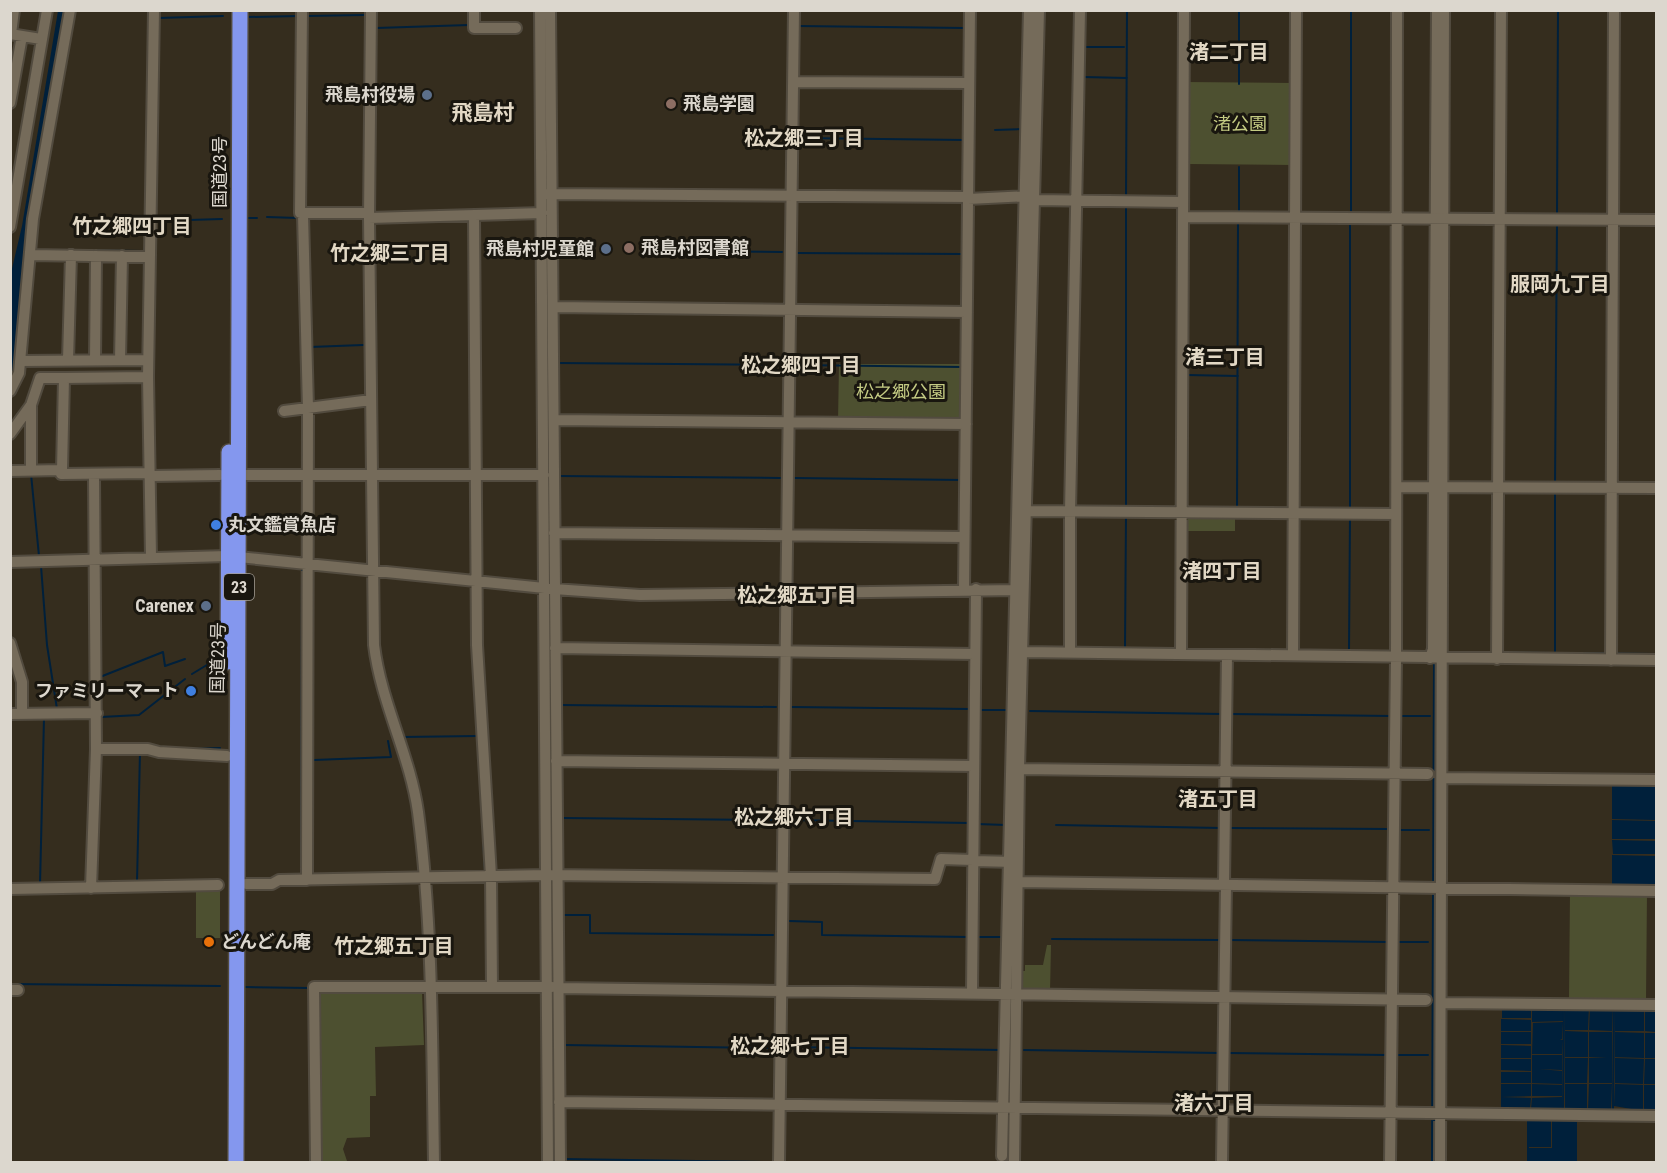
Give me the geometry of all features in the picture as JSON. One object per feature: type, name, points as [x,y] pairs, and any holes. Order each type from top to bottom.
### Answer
[{"type":"highway","name":"国道23号","points":[[231,10],[233,556],[242,882],[236,1162]]},
{"type":"highway","name":"国道23号","points":[[226,1162],[227,756],[233,556],[240,10]]},
{"type":"street","points":[[10,103],[14,10]]},
{"type":"street","points":[[10,227],[47,10]]},
{"type":"street","points":[[10,391],[18,377],[33,219],[70,10]]},
{"type":"street","points":[[151,557],[148,360],[154,10]]},
{"type":"street","points":[[302,10],[300,213],[303,215],[308,408],[307,880]]},
{"type":"street","points":[[371,10],[369,215],[376,664],[414,793],[431,987],[434,1162]]},
{"type":"street","points":[[474,10],[474,28],[516,28]]},
{"type":"street","points":[[540,10],[545,79],[547,194],[553,306],[554,533],[549,588],[555,648],[556,761],[552,875]]},
{"type":"street","points":[[545,79],[550,10]]},
{"type":"street","points":[[779,1162],[794,10]]},
{"type":"street","points":[[964,589],[970,10]]},
{"type":"street","points":[[1010,993],[1017,882],[1013,862],[1023,652],[1020,590],[1027,511],[1029,10]]},
{"type":"street","points":[[1014,1162],[1009,1108],[1010,993],[1030,197],[1039,10]]},
{"type":"street","points":[[1070,653],[1070,512],[1080,10]]},
{"type":"street","points":[[1181,654],[1184,10]]},
{"type":"street","points":[[1293,655],[1296,10]]},
{"type":"street","points":[[1390,1162],[1396,658],[1397,10]]},
{"type":"street","points":[[1437,10],[1438,487],[1433,650],[1437,656],[1442,778],[1436,887],[1441,1003],[1435,1113],[1440,1162]]},
{"type":"street","points":[[1439,219],[1444,10]]},
{"type":"street","points":[[1497,654],[1501,10]]},
{"type":"street","points":[[1611,656],[1614,10]]},
{"type":"street","points":[[14,35],[41,39]]},
{"type":"street","points":[[793,82],[968,83]]},
{"type":"street","points":[[547,194],[1030,197],[1076,201],[1183,202]]},
{"type":"street","points":[[547,194],[542,213],[544,475],[549,588],[554,987],[560,1162]]},
{"type":"street","points":[[303,215],[542,213]]},
{"type":"street","points":[[474,215],[478,681],[490,876],[492,987]]},
{"type":"street","points":[[1184,217],[1656,219]]},
{"type":"street","points":[[31,255],[150,256]]},
{"type":"street","points":[[68,360],[70,255]]},
{"type":"street","points":[[94,360],[96,256]]},
{"type":"street","points":[[120,360],[122,256]]},
{"type":"street","points":[[553,306],[967,312]]},
{"type":"street","points":[[20,361],[148,360]]},
{"type":"street","points":[[31,471],[32,405],[40,378],[148,378]]},
{"type":"street","points":[[64,378],[62,474],[220,475]]},
{"type":"street","points":[[284,411],[371,400]]},
{"type":"street","points":[[10,434],[32,405]]},
{"type":"street","points":[[554,420],[966,424]]},
{"type":"street","points":[[10,471],[62,470]]},
{"type":"street","points":[[91,888],[96,749],[94,475]]},
{"type":"street","points":[[246,475],[544,475]]},
{"type":"street","points":[[1397,488],[1656,488]]},
{"type":"street","points":[[1027,511],[1396,514]]},
{"type":"street","points":[[554,533],[964,537]]},
{"type":"street","points":[[10,562],[233,556],[640,595],[1020,590]]},
{"type":"street","points":[[972,992],[976,589]]},
{"type":"street","points":[[10,643],[22,682],[16,714],[96,713]]},
{"type":"street","points":[[555,648],[975,654]]},
{"type":"street","points":[[1023,652],[1396,658],[1497,654],[1611,656],[1656,660]]},
{"type":"street","points":[[1222,1162],[1227,655]]},
{"type":"street","points":[[96,749],[148,749],[159,752],[227,756]]},
{"type":"street","points":[[556,761],[974,766]]},
{"type":"street","points":[[1019,769],[1428,774]]},
{"type":"street","points":[[1442,778],[1656,780]]},
{"type":"street","points":[[242,882],[279,879],[552,875],[935,879],[941,859],[1013,862]]},
{"type":"street","points":[[1017,882],[1656,891]]},
{"type":"street","points":[[10,889],[218,885]]},
{"type":"street","points":[[316,1162],[314,987],[554,987],[1426,1000]]},
{"type":"street","points":[[548,1162],[554,987]]},
{"type":"street","points":[[1441,1003],[1656,1005]]},
{"type":"street","points":[[559,1102],[1656,1116]]},
{"type":"street","points":[[1002,1156],[1009,1108]]},
{"type":"green space","name":"渚公園","points":[[1186,82],[1292,83],[1293,165],[1188,164]]},
{"type":"green space","name":"松之郷公園","points":[[839,364],[963,364],[962,418],[960,421],[838,421]]},
{"type":"green space","points":[[1188,516],[1235,516],[1235,531],[1186,531]]},
{"type":"green space","points":[[220,886],[220,938],[196,938],[196,888]]},
{"type":"green space","points":[[1570,892],[1647,893],[1646,1000],[1569,999]]},
{"type":"green space","points":[[1047,945],[1051,945],[1050,992],[1021,992],[1020,971],[1025,971],[1025,965],[1043,965]]},
{"type":"green space","points":[[316,992],[422,992],[424,1045],[375,1047],[376,1096],[370,1096],[370,1137],[347,1138],[343,1149],[347,1161],[367,1162],[319,1162]]},
{"type":"water","points":[[58,11],[66,11],[14,379],[10,384],[11,273],[22,226]]},
{"type":"water","points":[[547,11],[555,1162],[552,1162],[547,592]]},
{"type":"water","points":[[1444,651],[1656,653],[1656,656],[1444,653],[1437,1162],[1431,1162],[1433,662]]},
{"type":"water","points":[[1612,781],[1656,782],[1656,820],[1612,819]]},
{"type":"water","points":[[1612,820],[1656,821],[1656,839],[1612,839]]},
{"type":"water","points":[[1612,840],[1656,841],[1656,854],[1613,854]]},
{"type":"water","points":[[1612,855],[1656,856],[1656,885],[1612,885]]},
{"type":"water","points":[[1502,1006],[1531,1006],[1531,1018],[1502,1018]]},
{"type":"water","points":[[1532,1006],[1563,1007],[1563,1021],[1532,1022]]},
{"type":"water","points":[[1565,1006],[1589,1006],[1588,1030],[1565,1030]]},
{"type":"water","points":[[1590,1006],[1613,1007],[1612,1031],[1589,1030]]},
{"type":"water","points":[[1615,1007],[1644,1007],[1644,1031],[1615,1031]]},
{"type":"water","points":[[1645,1007],[1656,1008],[1656,1032],[1645,1031]]},
{"type":"water","points":[[1501,1019],[1531,1020],[1531,1031],[1501,1031]]},
{"type":"water","points":[[1563,1022],[1562,1039],[1560,1040],[1563,1040],[1562,1054],[1532,1054],[1533,1023]]},
{"type":"water","points":[[1565,1031],[1588,1032],[1588,1057],[1565,1057]]},
{"type":"water","points":[[1501,1032],[1531,1032],[1531,1044],[1501,1044]]},
{"type":"water","points":[[1589,1032],[1612,1032],[1612,1083],[1589,1083],[1589,1058],[1607,1058],[1589,1057]]},
{"type":"water","points":[[1615,1032],[1644,1033],[1644,1058],[1615,1057]]},
{"type":"water","points":[[1645,1033],[1656,1033],[1656,1058],[1645,1058]]},
{"type":"water","points":[[1501,1045],[1531,1046],[1531,1058],[1501,1058]]},
{"type":"water","points":[[1532,1055],[1562,1055],[1562,1070],[1539,1069],[1562,1071],[1562,1084],[1532,1083]]},
{"type":"water","points":[[1565,1058],[1588,1058],[1587,1083],[1565,1083]]},
{"type":"water","points":[[1615,1058],[1644,1059],[1643,1084],[1615,1083]]},
{"type":"water","points":[[1501,1059],[1531,1059],[1531,1071],[1501,1070]]},
{"type":"water","points":[[1645,1059],[1656,1059],[1656,1084],[1644,1084]]},
{"type":"water","points":[[1501,1072],[1531,1072],[1531,1083],[1501,1083]]},
{"type":"water","points":[[1501,1084],[1531,1084],[1531,1096],[1501,1097]]},
{"type":"water","points":[[1532,1084],[1562,1085],[1562,1096],[1532,1096]]},
{"type":"water","points":[[1565,1084],[1587,1084],[1587,1110],[1565,1110]]},
{"type":"water","points":[[1589,1084],[1612,1084],[1611,1110],[1588,1110]]},
{"type":"water","points":[[1615,1084],[1643,1085],[1643,1111],[1614,1106]]},
{"type":"water","points":[[1644,1085],[1656,1085],[1656,1111],[1644,1111]]},
{"type":"water","points":[[1501,1097],[1531,1098],[1530,1109],[1501,1109]]},
{"type":"water","points":[[1562,1097],[1562,1110],[1531,1109],[1532,1098]]},
{"type":"water","points":[[1529,1118],[1551,1118],[1551,1147],[1529,1147]]},
{"type":"water","points":[[1552,1118],[1575,1119],[1575,1162],[1529,1162],[1529,1148],[1552,1148]]},
{"type":"waterway","points":[[1126,196],[1127,10]]},
{"type":"waterway","points":[[1239,10],[1239,84]]},
{"type":"waterway","points":[[1351,10],[1351,213]]},
{"type":"waterway","points":[[1557,213],[1558,10]]},
{"type":"waterway","points":[[306,18],[306,16],[364,15]]},
{"type":"waterway","points":[[158,18],[223,16]]},
{"type":"waterway","points":[[248,17],[298,16]]},
{"type":"waterway","points":[[376,28],[469,25]]},
{"type":"waterway","points":[[798,26],[965,28]]},
{"type":"waterway","points":[[1083,47],[1124,47]]},
{"type":"waterway","points":[[1083,77],[1127,78]]},
{"type":"waterway","points":[[995,130],[1023,129]]},
{"type":"waterway","points":[[800,138],[965,140]]},
{"type":"waterway","points":[[1239,167],[1239,213]]},
{"type":"waterway","points":[[1126,206],[1126,509]]},
{"type":"waterway","points":[[267,217],[298,218]]},
{"type":"waterway","points":[[248,218],[257,218]]},
{"type":"waterway","points":[[156,221],[222,219]]},
{"type":"waterway","points":[[1237,508],[1238,223]]},
{"type":"waterway","points":[[1350,223],[1350,510]]},
{"type":"waterway","points":[[1555,484],[1557,224]]},
{"type":"waterway","points":[[37,250],[144,251],[145,247]]},
{"type":"waterway","points":[[665,251],[782,252]]},
{"type":"waterway","points":[[796,253],[963,254]]},
{"type":"waterway","points":[[310,347],[363,345]]},
{"type":"waterway","points":[[558,363],[780,365]]},
{"type":"waterway","points":[[795,365],[963,367]]},
{"type":"waterway","points":[[1187,375],[1238,376]]},
{"type":"waterway","points":[[31,474],[39,556]]},
{"type":"waterway","points":[[558,476],[780,478]]},
{"type":"waterway","points":[[794,478],[962,480]]},
{"type":"waterway","points":[[1555,491],[1555,651]]},
{"type":"waterway","points":[[1125,647],[1126,515]]},
{"type":"waterway","points":[[1349,650],[1350,517]]},
{"type":"waterway","points":[[41,566],[47,645],[57,709]]},
{"type":"waterway","points":[[301,873],[302,569]]},
{"type":"waterway","points":[[561,595],[575,596]]},
{"type":"waterway","points":[[798,599],[864,597]]},
{"type":"waterway","points":[[670,600],[772,598]]},
{"type":"waterway","points":[[100,677],[163,652],[165,666],[185,659]]},
{"type":"waterway","points":[[192,674],[220,657]]},
{"type":"waterway","points":[[101,717],[139,715],[185,679]]},
{"type":"waterway","points":[[560,705],[776,707]]},
{"type":"waterway","points":[[792,707],[970,709]]},
{"type":"waterway","points":[[979,710],[1009,710]]},
{"type":"waterway","points":[[1030,711],[1222,714]]},
{"type":"waterway","points":[[1231,714],[1391,716]]},
{"type":"waterway","points":[[1401,716],[1430,716]]},
{"type":"waterway","points":[[40,885],[44,718]]},
{"type":"waterway","points":[[402,737],[477,736]]},
{"type":"waterway","points":[[314,760],[391,757],[388,741]]},
{"type":"waterway","points":[[193,749],[220,748]]},
{"type":"waterway","points":[[137,882],[140,752]]},
{"type":"waterway","points":[[562,818],[775,820]]},
{"type":"waterway","points":[[790,820],[969,823]]},
{"type":"waterway","points":[[977,824],[1006,825]]},
{"type":"waterway","points":[[1056,825],[1221,828]]},
{"type":"waterway","points":[[1230,828],[1389,829]]},
{"type":"waterway","points":[[1399,830],[1429,830]]},
{"type":"waterway","points":[[483,838],[485,870]]},
{"type":"waterway","points":[[486,883],[486,897]]},
{"type":"waterway","points":[[279,886],[321,884]]},
{"type":"waterway","points":[[563,915],[590,915],[590,933],[773,935]]},
{"type":"waterway","points":[[789,921],[822,922],[822,935],[969,937]]},
{"type":"waterway","points":[[977,937],[1004,937]]},
{"type":"waterway","points":[[1052,939],[1218,940]]},
{"type":"waterway","points":[[1230,940],[1388,942]]},
{"type":"waterway","points":[[1398,942],[1428,942]]},
{"type":"waterway","points":[[10,984],[220,986]]},
{"type":"waterway","points":[[245,987],[309,988]]},
{"type":"waterway","points":[[531,992],[539,992]]},
{"type":"waterway","points":[[1613,1109],[1614,1007]]},
{"type":"waterway","points":[[1563,1110],[1564,1009]]},
{"type":"waterway","points":[[564,1045],[771,1048]]},
{"type":"waterway","points":[[787,1047],[1002,1050]]},
{"type":"waterway","points":[[1024,1050],[1219,1053]]},
{"type":"waterway","points":[[1229,1053],[1386,1055]]},
{"type":"waterway","points":[[1396,1055],[1428,1055]]},
{"type":"waterway","points":[[1528,1118],[1528,1162]]},
{"type":"waterway","points":[[1576,1119],[1576,1162]]},
{"type":"waterway","points":[[563,1159],[770,1162]]},
{"type":"waterway","points":[[785,1162],[864,1162]]},
{"type":"place","name":"飛島村役場","points":[[427,95]]},
{"type":"place","name":"飛島学園","points":[[671,104]]},
{"type":"place","name":"飛島村図書館","points":[[629,248]]},
{"type":"place","name":"飛島村児童館","points":[[606,249]]},
{"type":"place","name":"丸文鑑賞魚店","points":[[216,525]]},
{"type":"place","name":"Carenex","points":[[206,606]]},
{"type":"place","name":"ファミリーマート","points":[[191,691]]},
{"type":"place","name":"どんどん庵","points":[[209,942]]},
{"type":"district","name":"渚二丁目","points":[[1229,52]]},
{"type":"district","name":"飛島村","points":[[483,113]]},
{"type":"district","name":"松之郷三丁目","points":[[804,138]]},
{"type":"district","name":"竹之郷四丁目","points":[[132,226]]},
{"type":"district","name":"竹之郷三丁目","points":[[390,253]]},
{"type":"district","name":"服岡九丁目","points":[[1560,284]]},
{"type":"district","name":"渚三丁目","points":[[1225,357]]},
{"type":"district","name":"松之郷四丁目","points":[[801,365]]},
{"type":"district","name":"渚四丁目","points":[[1222,571]]},
{"type":"district","name":"松之郷五丁目","points":[[797,595]]},
{"type":"district","name":"渚五丁目","points":[[1218,799]]},
{"type":"district","name":"松之郷六丁目","points":[[794,817]]},
{"type":"district","name":"竹之郷五丁目","points":[[394,946]]},
{"type":"district","name":"松之郷七丁目","points":[[790,1046]]},
{"type":"district","name":"渚六丁目","points":[[1214,1103]]}]
